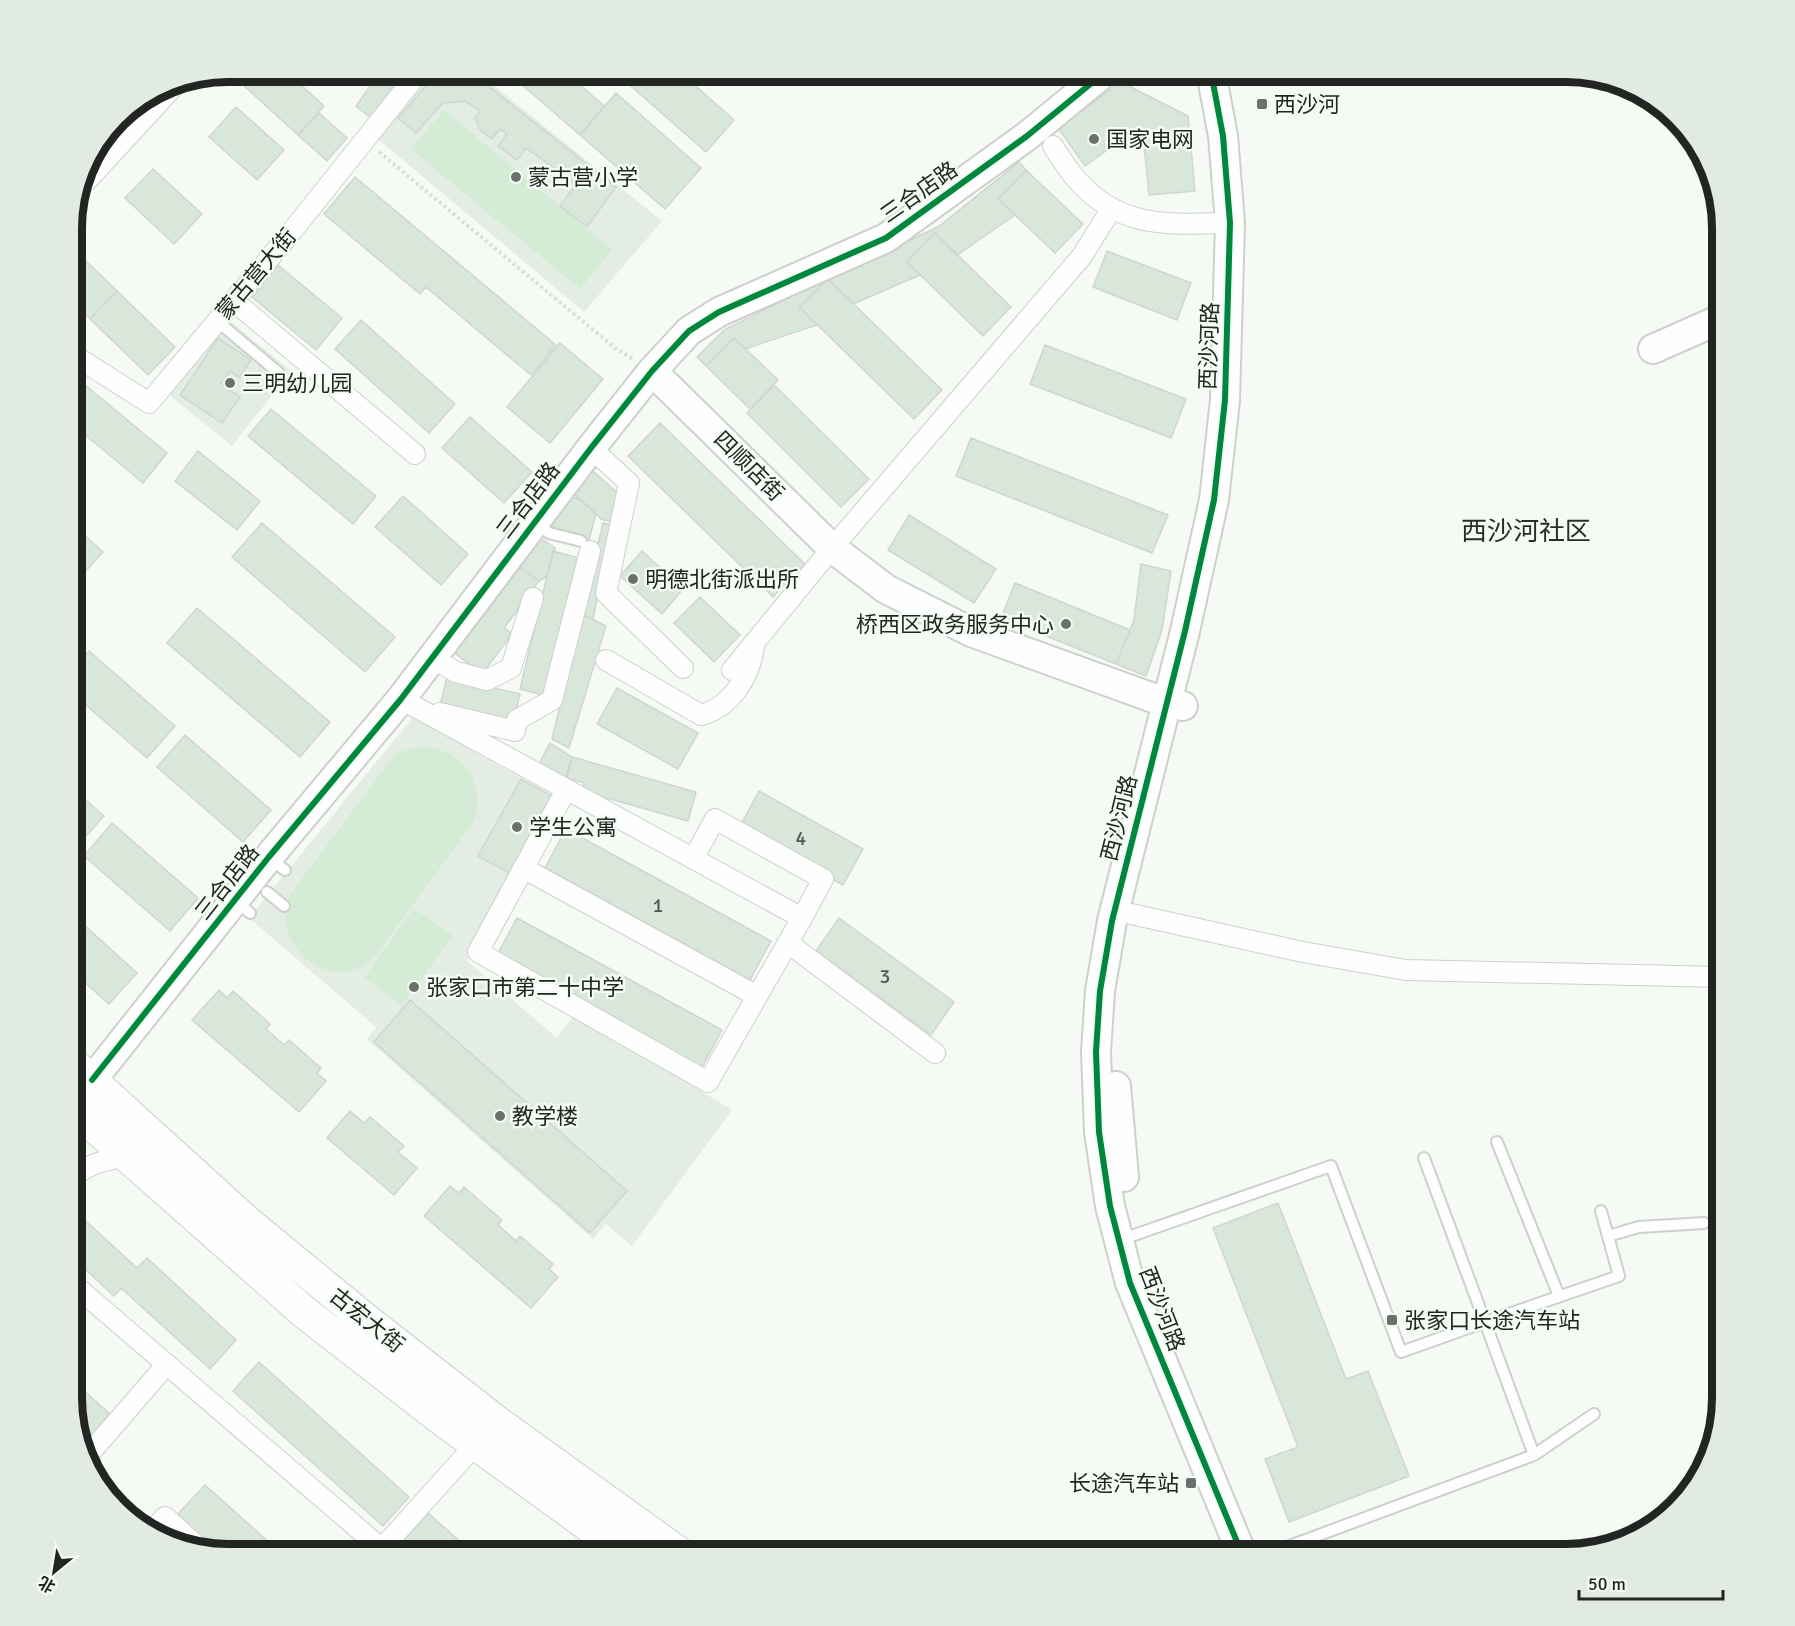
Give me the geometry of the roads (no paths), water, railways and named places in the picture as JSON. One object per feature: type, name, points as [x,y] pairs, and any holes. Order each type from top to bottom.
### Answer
[{"type":"main road","points":[[103,154],[146,108]]},
{"type":"main road","name":"古宏大街","points":[[83,1072],[248,1223],[357,1312],[498,1423],[666,1544]]},
{"type":"main road","name":"古宏大街","points":[[83,1116],[304,1312],[605,1544]]},
{"type":"street","name":"蒙古营大街","points":[[83,361],[149,403],[411,82]]},
{"type":"street","name":"三合店路","points":[[83,1070],[243,907],[591,448],[652,371],[689,331],[719,312],[886,238],[1027,136],[1093,82]]},
{"type":"street","name":"西沙河路","points":[[1213,82],[1223,136],[1230,223],[1226,400],[1214,500],[1175,704],[1124,940],[1116,999],[1116,1100],[1126,1199],[1130,1283],[1238,1544]]},
{"type":"street","name":"西沙河路","points":[[1230,82],[1237,123],[1246,241],[1244,396],[1234,482],[1216,569],[1112,921],[1100,991],[1096,1052],[1099,1132],[1110,1206],[1146,1278],[1254,1544]]},
{"type":"street","points":[[1053,146],[1076,179],[1120,213],[1151,222],[1230,223]]},
{"type":"street","points":[[732,670],[832,548],[1082,256],[1112,208]]},
{"type":"street","points":[[234,301],[415,454]]},
{"type":"street","points":[[1653,349],[1712,323]]},
{"type":"street","name":"四顺店街","points":[[652,371],[832,548],[886,589],[971,632],[1175,704]]},
{"type":"street","points":[[591,448],[629,483],[606,593],[683,668]]},
{"type":"street","points":[[440,713],[515,731],[517,720],[552,700],[585,546]]},
{"type":"street","points":[[432,658],[456,672],[487,680],[511,668],[533,598]]},
{"type":"street","points":[[606,660],[701,715],[713,712],[737,690],[752,664],[755,641]]},
{"type":"street","points":[[401,699],[802,918]]},
{"type":"street","points":[[485,746],[495,727]]},
{"type":"street","points":[[566,790],[478,952],[708,1082],[823,879],[715,819],[693,859]]},
{"type":"street","points":[[523,868],[757,996]]},
{"type":"street","points":[[1131,914],[1303,952],[1406,970],[1712,977]]},
{"type":"street","points":[[788,943],[935,1053]]},
{"type":"street","points":[[83,1169],[99,1162],[128,1156]]},
{"type":"street","points":[[83,1292],[380,1544]]},
{"type":"street","points":[[93,1450],[167,1364]]},
{"type":"street","points":[[392,1544],[476,1444]]},
{"type":"street","points":[[158,1525],[165,1517],[188,1538]]},
{"type":"lane","points":[[217,321],[279,373]]},
{"type":"lane","points":[[534,522],[549,533],[585,546]]},
{"type":"lane","points":[[267,892],[284,906]]},
{"type":"lane","points":[[1497,1142],[1559,1296]]},
{"type":"lane","points":[[1424,1158],[1534,1455]]},
{"type":"lane","points":[[1127,1238],[1331,1166],[1401,1352],[1619,1276],[1601,1211]]},
{"type":"lane","points":[[1608,1236],[1639,1227],[1704,1223]]},
{"type":"lane","points":[[1295,1544],[1534,1455],[1594,1414]]},
{"type":"place","name":"西沙河","points":[[1262,104]]},
{"type":"place","name":"国家电网","points":[[1094,139]]},
{"type":"place","name":"蒙古营小学","points":[[516,177]]},
{"type":"place","name":"三明幼儿园","points":[[230,383]]},
{"type":"place","name":"明德北街派出所","points":[[633,579]]},
{"type":"place","name":"桥西区政务服务中心","points":[[1066,624]]},
{"type":"place","name":"学生公寓","points":[[517,827]]},
{"type":"place","name":"张家口市第二十中学","points":[[414,987]]},
{"type":"place","name":"教学楼","points":[[500,1116]]},
{"type":"place","name":"张家口长途汽车站","points":[[1392,1320]]},
{"type":"place","name":"长途汽车站","points":[[1191,1483]]},
{"type":"district","name":"西沙河社区","points":[[1526,532]]}]
